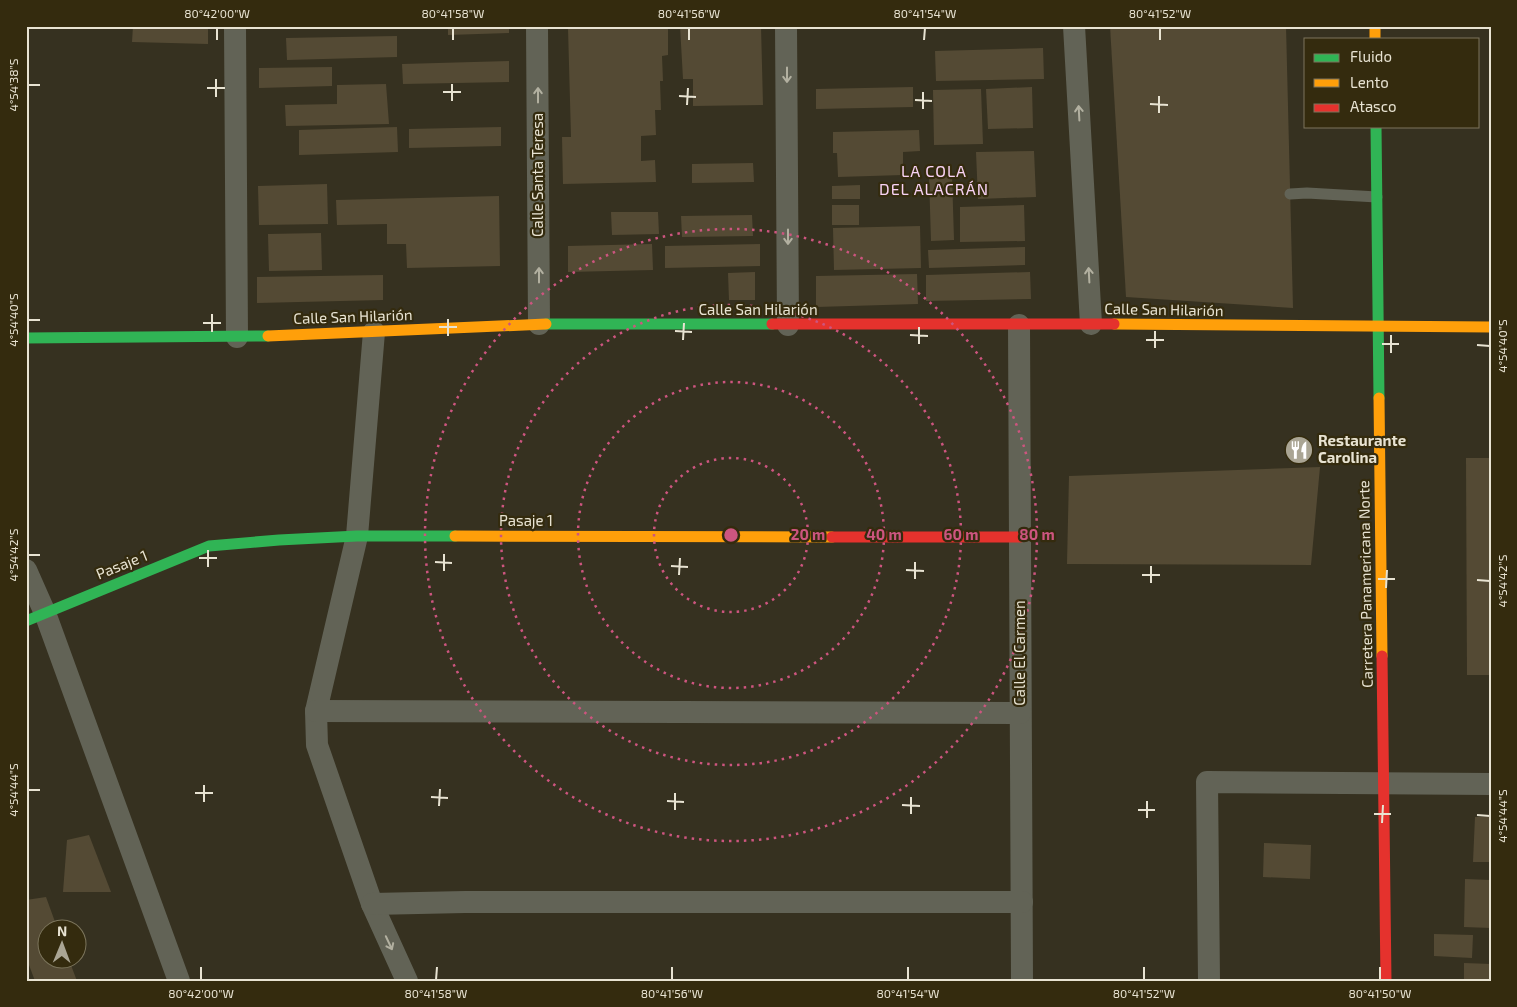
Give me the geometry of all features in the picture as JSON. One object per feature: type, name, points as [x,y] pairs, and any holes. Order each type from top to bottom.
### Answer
[{"type":"main road","name":"Carretera Panamericana Norte","points":[[1376,128],[1386,981]]},
{"type":"main road","name":"Calle San Hilarión","points":[[26,338],[237,337],[539,324],[1092,324],[1378,328],[1491,327]]},
{"type":"main road","name":"Pasaje 1","points":[[36,617],[209,546],[279,540],[357,536],[1020,537]]},
{"type":"street","points":[[235,26],[237,337]]},
{"type":"street","name":"Calle Santa Teresa","points":[[537,26],[539,324]]},
{"type":"street","points":[[786,26],[788,325]]},
{"type":"street","points":[[1074,26],[1092,324]]},
{"type":"street","name":"Calle El Carmen","points":[[1019,325],[1022,981]]},
{"type":"street","points":[[374,332],[357,536],[316,711],[317,745],[372,904],[407,981]]},
{"type":"street","points":[[26,570],[36,617],[179,981]]},
{"type":"street","points":[[316,711],[1020,713]]},
{"type":"street","points":[[1209,981],[1207,782],[1491,784]]},
{"type":"street","points":[[372,904],[465,902],[1022,902]]},
{"type":"lane","points":[[1290,194],[1307,193],[1377,197]]},
{"type":"building","points":[[133,26],[208,26],[208,44],[132,42]]},
{"type":"building","points":[[448,26],[509,26],[509,33],[448,35]]},
{"type":"building","points":[[668,26],[668,55],[662,56],[663,81],[660,81],[661,110],[655,110],[656,135],[641,136],[641,161],[655,160],[656,182],[563,184],[562,137],[571,137],[568,28]]},
{"type":"building","points":[[680,26],[761,26],[763,105],[693,106],[693,79],[683,79]]},
{"type":"building","points":[[1110,26],[1286,26],[1293,308],[1126,297]]},
{"type":"building","points":[[397,36],[397,57],[287,60],[286,38]]},
{"type":"building","points":[[1043,48],[1044,79],[936,81],[935,51]]},
{"type":"building","points":[[509,61],[509,82],[403,84],[402,64]]},
{"type":"building","points":[[332,67],[332,86],[259,88],[259,68]]},
{"type":"building","points":[[386,84],[389,124],[286,126],[285,105],[337,104],[337,85]]},
{"type":"building","points":[[913,87],[913,107],[816,109],[816,89]]},
{"type":"building","points":[[1032,87],[1033,128],[988,129],[986,89]]},
{"type":"building","points":[[981,89],[983,144],[934,145],[933,90]]},
{"type":"building","points":[[397,127],[398,152],[299,155],[299,130]]},
{"type":"building","points":[[501,127],[501,146],[409,148],[409,129]]},
{"type":"building","points":[[919,130],[920,151],[903,152],[903,175],[838,177],[837,153],[833,153],[833,132]]},
{"type":"building","points":[[1034,151],[1036,197],[978,199],[976,152]]},
{"type":"building","points":[[753,163],[754,182],[692,183],[692,164]]},
{"type":"building","points":[[952,176],[954,240],[931,241],[929,177]]},
{"type":"building","points":[[327,184],[328,224],[259,225],[258,186]]},
{"type":"building","points":[[860,185],[860,199],[832,199],[832,186]]},
{"type":"building","points":[[499,196],[500,266],[407,268],[406,244],[387,244],[387,224],[337,225],[336,200]]},
{"type":"building","points":[[832,205],[859,205],[859,225],[832,225]]},
{"type":"building","points":[[1024,205],[1025,241],[960,242],[960,207]]},
{"type":"building","points":[[611,212],[658,212],[659,234],[612,235]]},
{"type":"building","points":[[752,215],[753,236],[682,237],[681,216]]},
{"type":"building","points":[[920,226],[921,268],[834,270],[833,228]]},
{"type":"building","points":[[321,233],[322,270],[269,271],[268,234]]},
{"type":"building","points":[[652,244],[653,270],[568,272],[568,246]]},
{"type":"building","points":[[760,244],[760,266],[665,268],[665,246]]},
{"type":"building","points":[[1025,247],[1025,265],[929,268],[928,250]]},
{"type":"building","points":[[755,272],[755,300],[729,300],[728,273]]},
{"type":"building","points":[[1030,272],[1031,299],[926,301],[926,275]]},
{"type":"building","points":[[917,274],[918,304],[816,307],[816,276]]},
{"type":"building","points":[[383,275],[383,300],[257,303],[257,277]]},
{"type":"building","points":[[1466,458],[1491,458],[1491,675],[1467,675]]},
{"type":"building","points":[[1320,467],[1311,565],[1067,564],[1069,476]]},
{"type":"building","points":[[1475,817],[1491,817],[1491,862],[1473,862]]},
{"type":"building","points":[[89,835],[111,892],[63,892],[67,840]]},
{"type":"building","points":[[1264,843],[1311,845],[1310,879],[1263,877]]},
{"type":"building","points":[[1465,879],[1491,880],[1491,928],[1464,927]]},
{"type":"building","points":[[46,897],[54,920],[38,920],[38,970],[73,970],[77,981],[35,981],[26,957],[26,900]]},
{"type":"building","points":[[1434,934],[1473,935],[1472,958],[1434,956]]},
{"type":"building","points":[[1464,963],[1491,964],[1491,981],[1464,981]]},
{"type":"traffic: fast","points":[[1376,128],[1379,398]]},
{"type":"traffic: fast","points":[[546,324],[772,324]]},
{"type":"traffic: fast","points":[[26,338],[268,336]]},
{"type":"traffic: fast","points":[[26,621],[209,546],[357,536],[455,536]]},
{"type":"traffic: slow","points":[[1375,26],[1375,38]]},
{"type":"traffic: slow","points":[[268,336],[546,324]]},
{"type":"traffic: slow","points":[[1114,324],[1491,327]]},
{"type":"traffic: slow","points":[[1379,398],[1382,656]]},
{"type":"traffic: slow","points":[[455,536],[832,537]]},
{"type":"traffic: jam","points":[[772,324],[1114,324]]},
{"type":"traffic: jam","points":[[832,537],[1020,537]]},
{"type":"traffic: jam","points":[[1382,656],[1386,981]]},
{"type":"place","name":"Restaurante Carolina","points":[[1299,450]]},
{"type":"district","name":"LA COLA DEL ALACRÁN","points":[[934,180]]}]
